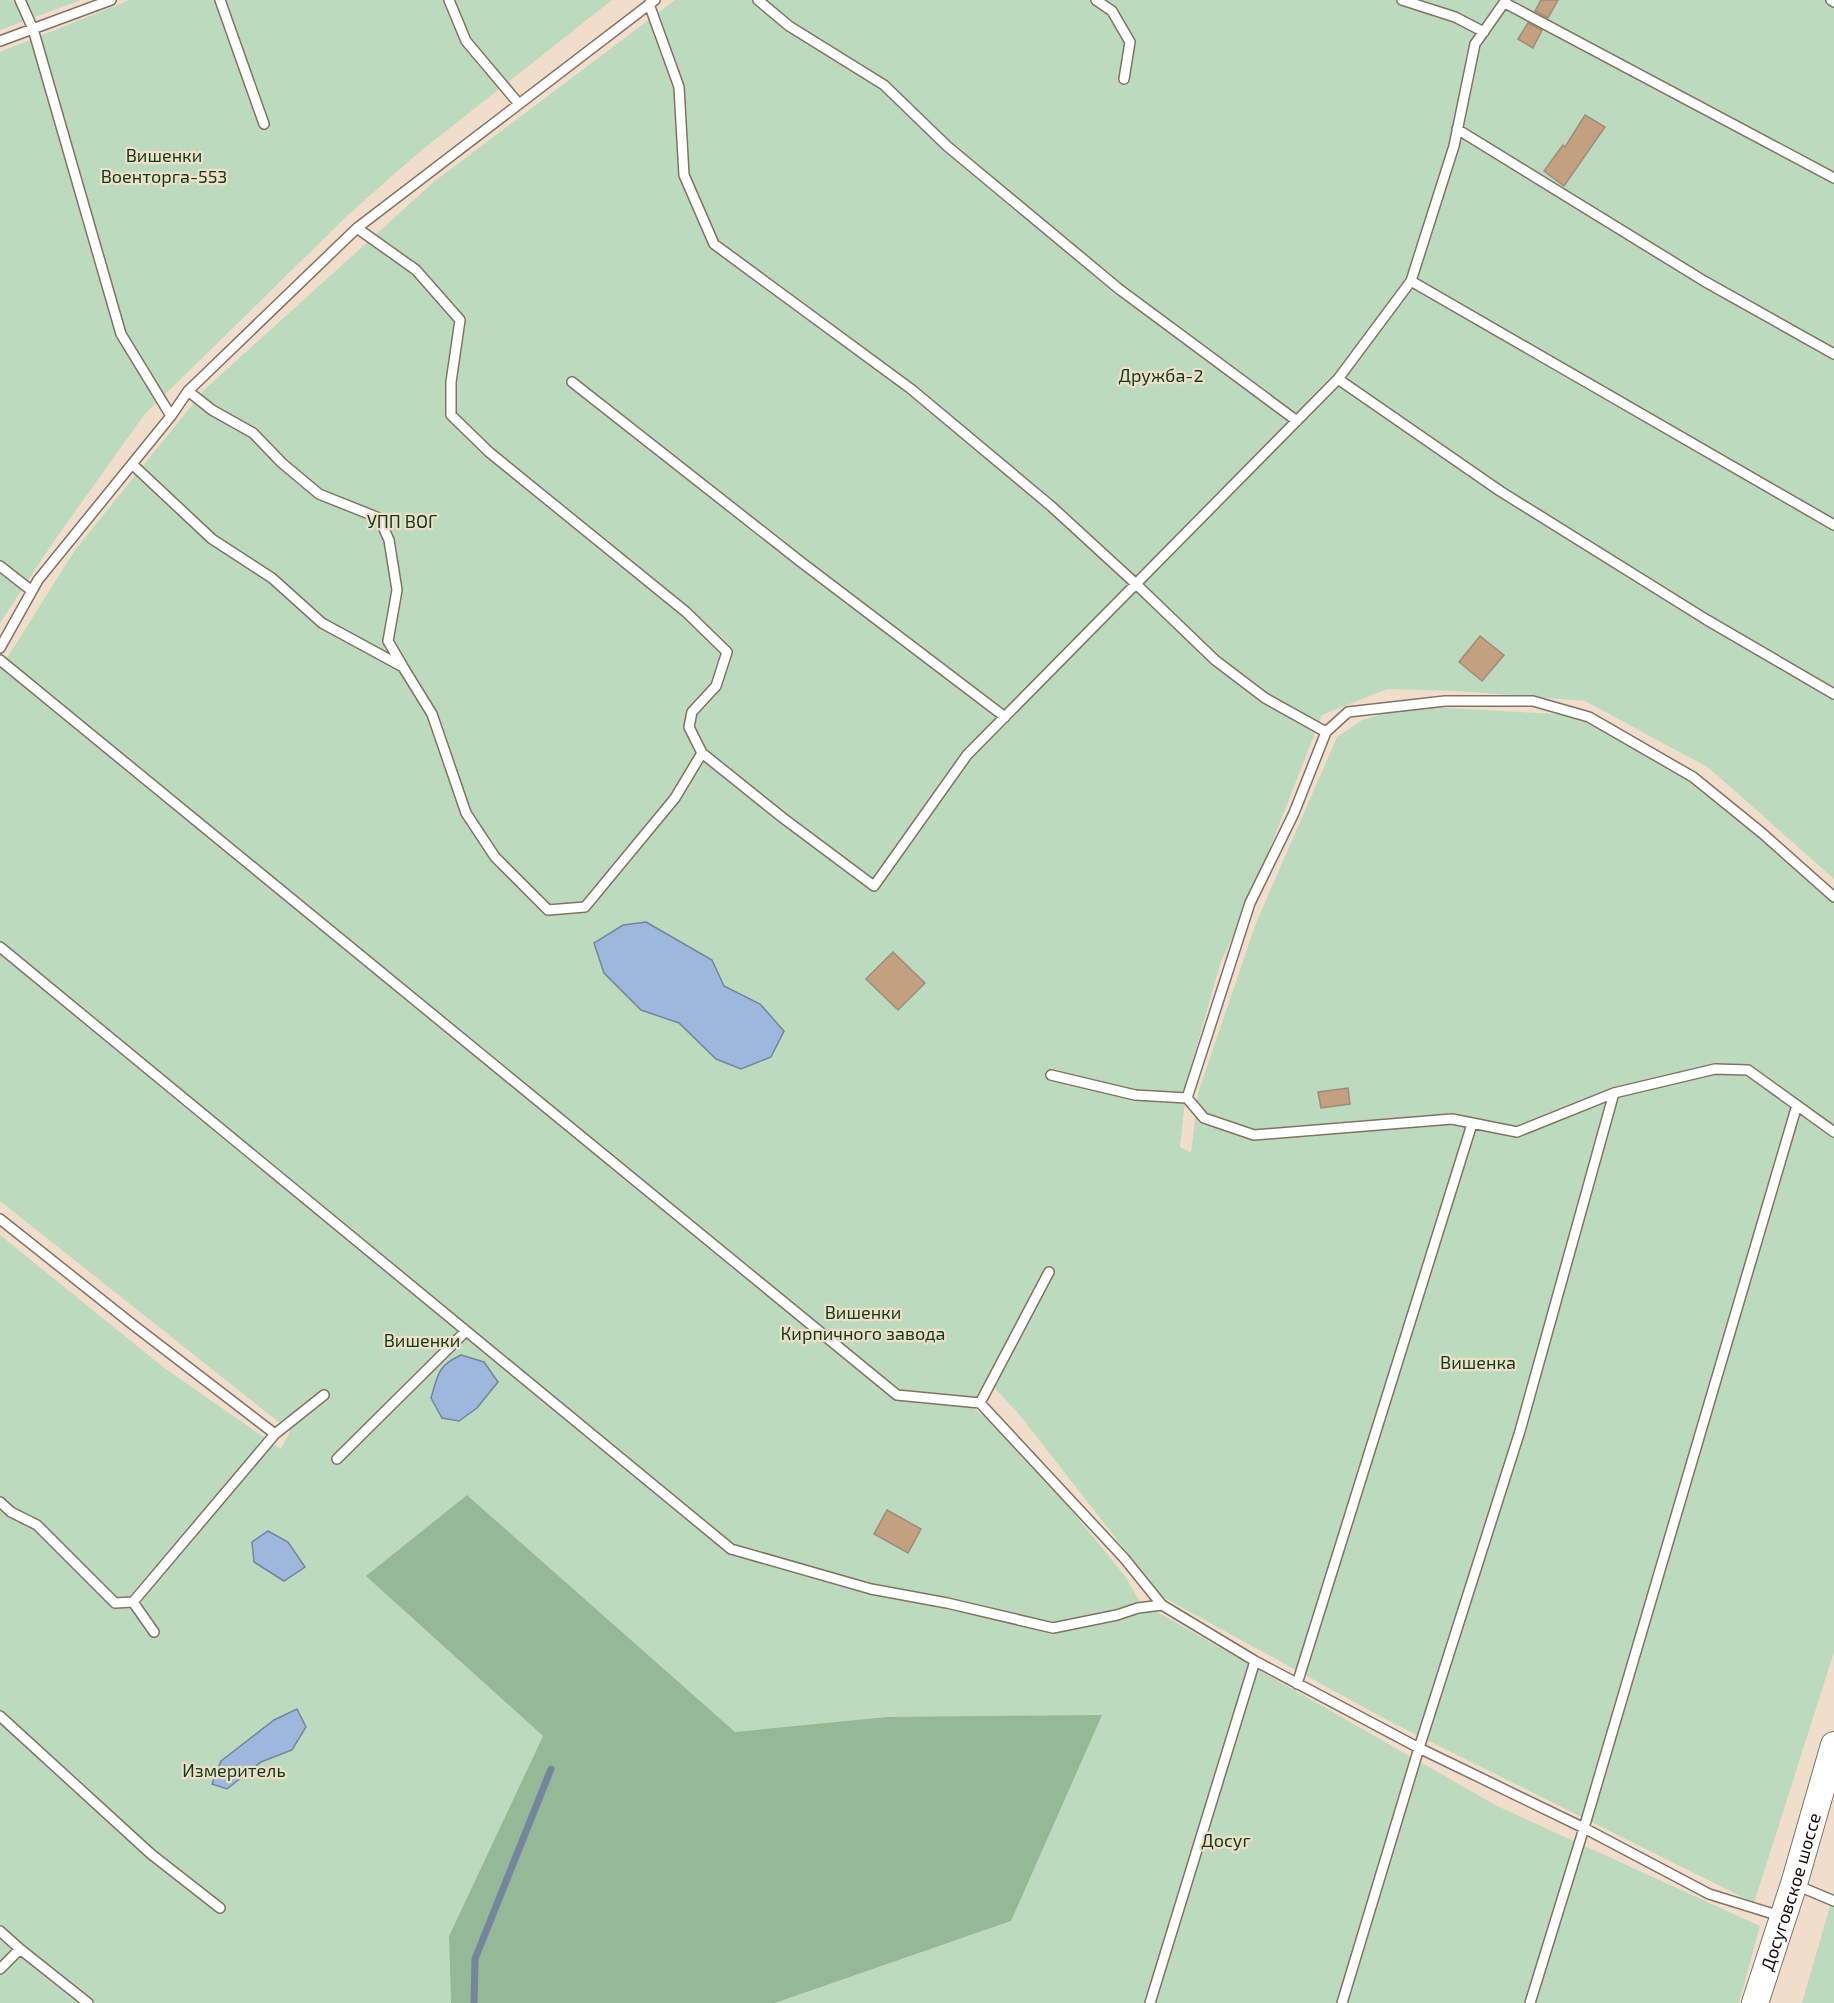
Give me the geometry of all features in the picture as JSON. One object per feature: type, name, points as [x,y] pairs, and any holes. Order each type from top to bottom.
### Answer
[{"type":"main road","name":"Досуговское шоссе","points":[[1755,2003],[1794,1884],[1834,1745]]},
{"type":"lane","points":[[20,0],[33,29],[121,334],[171,416]]},
{"type":"lane","points":[[0,41],[111,0]]},
{"type":"lane","points":[[220,0],[264,124]]},
{"type":"lane","points":[[449,0],[466,41],[519,104]]},
{"type":"lane","points":[[758,0],[789,26],[884,85],[946,146],[1119,289],[1297,421]]},
{"type":"lane","points":[[1096,0],[1112,11],[1130,42],[1124,79]]},
{"type":"lane","points":[[1402,0],[1455,17],[1484,32]]},
{"type":"lane","points":[[357,228],[416,270],[460,320],[451,382],[451,415],[489,452],[686,612],[727,652],[716,686],[692,712],[689,727],[702,753],[783,818],[874,886],[967,755],[1338,379],[1411,282],[1454,146],[1475,44],[1505,1],[1834,178]]},
{"type":"lane","points":[[0,648],[38,580],[171,416],[188,391],[357,228],[652,2],[679,87],[684,175],[714,244],[911,389],[1051,506],[1215,660],[1265,698],[1326,732]]},
{"type":"lane","points":[[1457,129],[1704,281],[1834,354]]},
{"type":"lane","points":[[1411,282],[1834,525]]},
{"type":"lane","points":[[1338,379],[1500,491],[1707,620],[1834,694]]},
{"type":"lane","points":[[572,382],[801,562],[1005,717]]},
{"type":"lane","points":[[188,391],[212,410],[253,434],[282,463],[319,494],[379,518],[389,540],[397,590],[388,641],[432,714],[466,813],[495,857],[548,910],[585,907],[675,798],[702,753]]},
{"type":"lane","points":[[132,464],[212,539],[272,578],[322,623],[403,667]]},
{"type":"lane","points":[[0,566],[32,591]]},
{"type":"lane","points":[[0,660],[897,1395],[980,1403],[1124,1558],[1162,1605],[1297,1684],[1419,1748],[1584,1828],[1709,1894],[1782,1916]]},
{"type":"lane","points":[[1187,1098],[1250,903],[1294,813],[1326,732],[1348,712],[1445,701],[1533,701],[1590,717],[1693,777],[1762,833],[1834,897]]},
{"type":"lane","points":[[0,947],[730,1548],[871,1590],[947,1603],[1053,1628],[1117,1615],[1138,1608],[1162,1605]]},
{"type":"lane","points":[[1051,1075],[1136,1095],[1187,1098],[1204,1118],[1254,1135],[1452,1119],[1517,1132],[1614,1093],[1714,1069],[1748,1070],[1834,1132]]},
{"type":"lane","points":[[1342,2003],[1419,1748],[1520,1431],[1614,1093]]},
{"type":"lane","points":[[1530,2003],[1584,1828],[1797,1105]]},
{"type":"lane","points":[[1297,1684],[1472,1124]]},
{"type":"lane","points":[[0,1219],[275,1434]]},
{"type":"lane","points":[[980,1403],[1049,1272]]},
{"type":"lane","points":[[338,1459],[466,1331]]},
{"type":"lane","points":[[0,1502],[11,1512],[37,1525],[115,1603],[134,1602],[275,1434],[324,1395]]},
{"type":"lane","points":[[134,1602],[154,1632]]},
{"type":"lane","points":[[1150,2003],[1256,1661]]},
{"type":"lane","points":[[0,1716],[151,1854],[220,1908]]},
{"type":"lane","points":[[1794,1884],[1834,1900]]},
{"type":"lane","points":[[0,1931],[88,2003]]},
{"type":"lane","points":[[0,1969],[20,1949]]},
{"type":"green space","points":[[0,0],[81,0],[0,30]]},
{"type":"green space","name":"Вишенки Военторга-553","points":[[130,0],[612,0],[417,154],[348,215],[144,415],[54,541],[0,623],[0,52]]},
{"type":"green space","points":[[675,0],[1834,0],[1834,879],[1709,768],[1585,701],[1460,691],[1387,689],[1322,715],[1245,912],[1221,961],[1187,1081],[1180,1147],[1191,1153],[1198,1093],[1256,923],[1337,737],[1362,720],[1410,706],[1574,715],[1698,785],[1834,901],[1834,1652],[1754,1903],[1387,1720],[1161,1596],[1018,1413],[986,1379],[971,1407],[1005,1429],[1125,1576],[1140,1602],[1497,1806],[1760,1926],[1739,2003],[775,2003],[1011,1921],[887,1717],[735,1733],[467,1495],[367,1576],[543,1736],[449,1936],[451,2003],[0,2003],[0,1235],[163,1367],[281,1449],[290,1431],[0,1201],[0,669],[75,550],[205,389],[435,181]]},
{"type":"green space","points":[[467,1495],[735,1732],[887,1717],[1102,1715],[1011,1921],[775,2003],[451,2003],[449,1936],[543,1736],[366,1576]]},
{"type":"green space","points":[[1834,1892],[1834,2003],[1802,2003]]},
{"type":"water","points":[[646,922],[712,960],[724,986],[760,1004],[784,1031],[771,1057],[741,1069],[716,1059],[679,1023],[641,1010],[604,973],[594,943],[623,925]]},
{"type":"water","points":[[461,1355],[484,1362],[498,1382],[477,1408],[459,1421],[442,1418],[431,1398],[437,1377],[443,1367]]},
{"type":"water","points":[[268,1531],[288,1542],[305,1567],[284,1581],[254,1562],[252,1542]]},
{"type":"water","points":[[297,1709],[306,1727],[292,1750],[261,1762],[227,1789],[212,1784],[221,1761],[274,1720]]},
{"type":"building","points":[[1541,0],[1558,0],[1548,18],[1535,11]]},
{"type":"building","points":[[1528,23],[1542,30],[1533,48],[1518,39]]},
{"type":"building","points":[[1585,115],[1605,127],[1564,186],[1544,171],[1563,145],[1565,147]]},
{"type":"building","points":[[1480,636],[1504,655],[1482,681],[1459,662]]},
{"type":"building","points":[[893,952],[925,983],[898,1010],[866,979]]},
{"type":"building","points":[[1348,1088],[1350,1104],[1321,1108],[1318,1092]]},
{"type":"building","points":[[887,1510],[921,1529],[908,1553],[874,1534]]},
{"type":"waterway","points":[[474,2003],[475,1959],[551,1769]]},
{"type":"park label","name":"Дружба-2","points":[[1161,375]]},
{"type":"park label","name":"УПП ВОГ","points":[[402,521]]},
{"type":"park label","name":"Вишенки Кирпичного завода","points":[[863,1322]]},
{"type":"park label","name":"Вишенки","points":[[422,1340]]},
{"type":"park label","name":"Вишенка","points":[[1478,1362]]},
{"type":"park label","name":"Измеритель","points":[[234,1770]]},
{"type":"park label","name":"Досуг","points":[[1226,1840]]}]
